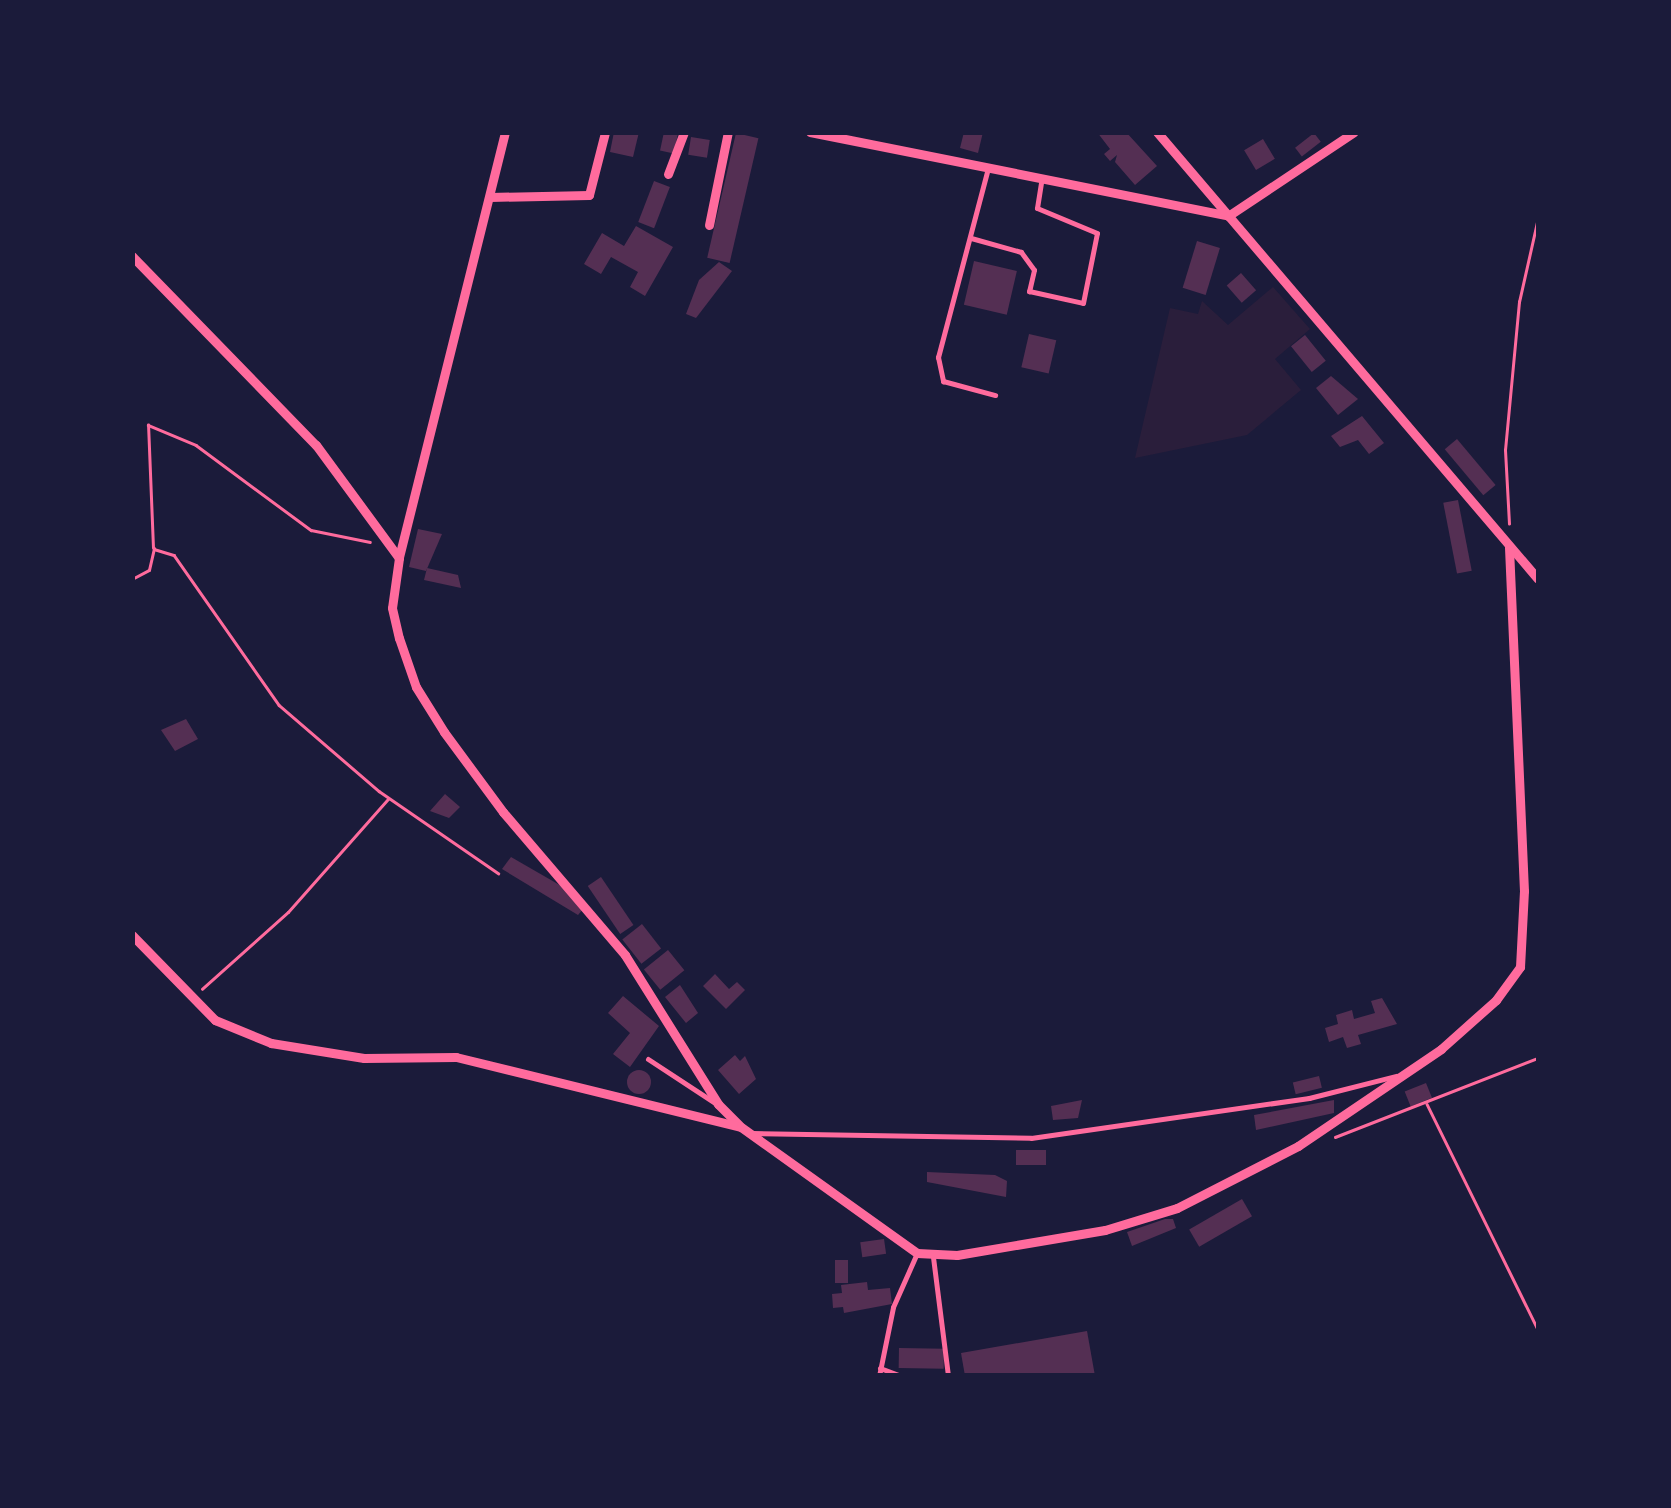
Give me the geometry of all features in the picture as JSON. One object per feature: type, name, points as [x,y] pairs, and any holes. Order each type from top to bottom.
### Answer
[{"type":"street","points":[[505,132],[399,558],[392,608],[416,686],[502,812],[625,955],[718,1104],[746,1130],[917,1253],[956,1255],[1105,1230],[1176,1208],[1298,1146],[1409,1072],[1496,1000],[1524,950],[1509,546]]},
{"type":"street","points":[[490,198],[589,195],[605,132]]},
{"type":"street","points":[[668,174],[684,132]]},
{"type":"street","points":[[709,225],[728,132]]},
{"type":"street","points":[[810,132],[1228,216],[1354,132]]},
{"type":"street","points":[[1157,132],[1538,579]]},
{"type":"street","points":[[132,256],[316,445],[399,558]]},
{"type":"street","points":[[132,936],[188,998],[215,1020],[271,1044],[364,1058],[456,1057],[746,1130]]},
{"type":"lane","points":[[988,168],[938,372],[943,380],[995,395]]},
{"type":"lane","points":[[970,238],[1022,252],[1034,270],[1029,291],[1083,303],[1097,233],[1037,208],[1042,178]]},
{"type":"lane","points":[[648,1058],[718,1104]]},
{"type":"lane","points":[[746,1130],[1030,1138],[1309,1098],[1409,1072]]},
{"type":"lane","points":[[901,1376],[880,1372],[893,1307],[917,1253]]},
{"type":"lane","points":[[934,1256],[948,1376]]},
{"type":"path","points":[[1509,546],[1505,450],[1519,302],[1538,218]]},
{"type":"path","points":[[132,579],[148,570],[154,549],[148,426],[196,446],[312,530],[380,544]]},
{"type":"path","points":[[154,549],[174,555],[279,704],[379,791],[498,873]]},
{"type":"path","points":[[188,998],[288,912],[389,798]]},
{"type":"path","points":[[1334,1138],[1538,1058]]},
{"type":"path","points":[[1426,1104],[1538,1330]]},
{"type":"shaded area","points":[[1273,287],[1310,329],[1275,359],[1301,390],[1247,435],[1135,458],[1170,308],[1198,314],[1202,301],[1228,325]]},
{"type":"building","points":[[614,132],[639,132],[633,157],[610,152]]},
{"type":"building","points":[[664,132],[678,135],[674,153],[660,151]]},
{"type":"building","points":[[964,132],[983,132],[978,153],[960,148]]},
{"type":"building","points":[[1097,132],[1126,132],[1157,166],[1135,185],[1115,162],[1117,155],[1110,161],[1104,154],[1110,149]]},
{"type":"building","points":[[736,133],[758,138],[730,263],[707,258]]},
{"type":"building","points":[[1314,133],[1321,142],[1302,156],[1295,148]]},
{"type":"building","points":[[691,137],[710,140],[707,158],[688,155]]},
{"type":"building","points":[[1263,139],[1275,159],[1256,170],[1244,150]]},
{"type":"building","points":[[654,181],[670,187],[654,228],[638,222]]},
{"type":"building","points":[[636,226],[673,247],[645,296],[630,287],[638,272],[611,257],[601,274],[584,264],[602,233],[624,246]]},
{"type":"building","points":[[1197,241],[1220,248],[1206,295],[1183,288]]},
{"type":"building","points":[[974,261],[1017,271],[1007,315],[964,305]]},
{"type":"building","points":[[719,262],[732,271],[696,318],[686,314],[699,280]]},
{"type":"building","points":[[1241,273],[1256,290],[1242,303],[1227,285]]},
{"type":"building","points":[[1029,334],[1056,340],[1049,373],[1021,367]]},
{"type":"building","points":[[1305,335],[1326,361],[1312,372],[1291,346]]},
{"type":"building","points":[[1331,376],[1358,399],[1338,415],[1316,388]]},
{"type":"building","points":[[1362,416],[1384,443],[1369,454],[1358,440],[1340,447],[1331,436]]},
{"type":"building","points":[[1457,439],[1496,485],[1483,495],[1445,449]]},
{"type":"building","points":[[1458,500],[1472,571],[1457,574],[1443,503]]},
{"type":"building","points":[[418,529],[442,534],[426,571],[409,567]]},
{"type":"building","points":[[427,568],[458,575],[461,588],[424,580]]},
{"type":"building","points":[[186,719],[198,739],[175,751],[161,730]]},
{"type":"building","points":[[445,794],[460,807],[449,818],[430,811]]},
{"type":"building","points":[[511,857],[570,891],[584,908],[578,915],[502,869]]},
{"type":"building","points":[[601,877],[633,925],[620,934],[588,886]]},
{"type":"building","points":[[642,924],[661,948],[641,964],[622,939]]},
{"type":"building","points":[[668,950],[684,970],[660,990],[644,970]]},
{"type":"building","points":[[715,974],[729,989],[737,982],[745,990],[726,1009],[703,986]]},
{"type":"building","points":[[680,985],[698,1013],[686,1023],[665,997]]},
{"type":"building","points":[[623,996],[659,1026],[630,1067],[613,1054],[630,1033],[608,1013]]},
{"type":"building","points":[[1382,998],[1397,1024],[1358,1035],[1361,1044],[1347,1048],[1343,1037],[1329,1042],[1325,1028],[1338,1024],[1336,1015],[1352,1010],[1354,1019],[1375,1013],[1371,1001]]},
{"type":"building","points":[[735,1055],[740,1061],[745,1056],[756,1079],[739,1094],[718,1070]]},
{"type":"building","points":[[639,1070],[648,1073],[648,1091],[639,1094],[630,1091],[627,1082],[630,1073]]},
{"type":"building","points":[[1319,1076],[1322,1088],[1296,1094],[1293,1083]]},
{"type":"building","points":[[1426,1083],[1432,1098],[1411,1106],[1405,1092]]},
{"type":"building","points":[[1082,1100],[1078,1118],[1053,1120],[1051,1106]]},
{"type":"building","points":[[1334,1100],[1334,1113],[1256,1130],[1254,1115]]},
{"type":"building","points":[[1016,1150],[1046,1150],[1046,1165],[1016,1165]]},
{"type":"building","points":[[927,1172],[995,1175],[1007,1181],[1006,1197],[927,1182]]},
{"type":"building","points":[[1242,1199],[1252,1216],[1199,1247],[1189,1230]]},
{"type":"building","points":[[1173,1219],[1176,1228],[1132,1246],[1127,1232]]},
{"type":"building","points":[[884,1239],[886,1254],[862,1257],[860,1242]]},
{"type":"building","points":[[835,1260],[848,1260],[848,1283],[835,1283]]},
{"type":"building","points":[[867,1282],[868,1290],[890,1288],[892,1304],[844,1313],[843,1307],[833,1308],[832,1294],[842,1293],[841,1285]]},
{"type":"building","points":[[1087,1331],[1095,1376],[965,1376],[961,1353]]},
{"type":"building","points":[[899,1348],[944,1349],[944,1369],[899,1368]]}]
